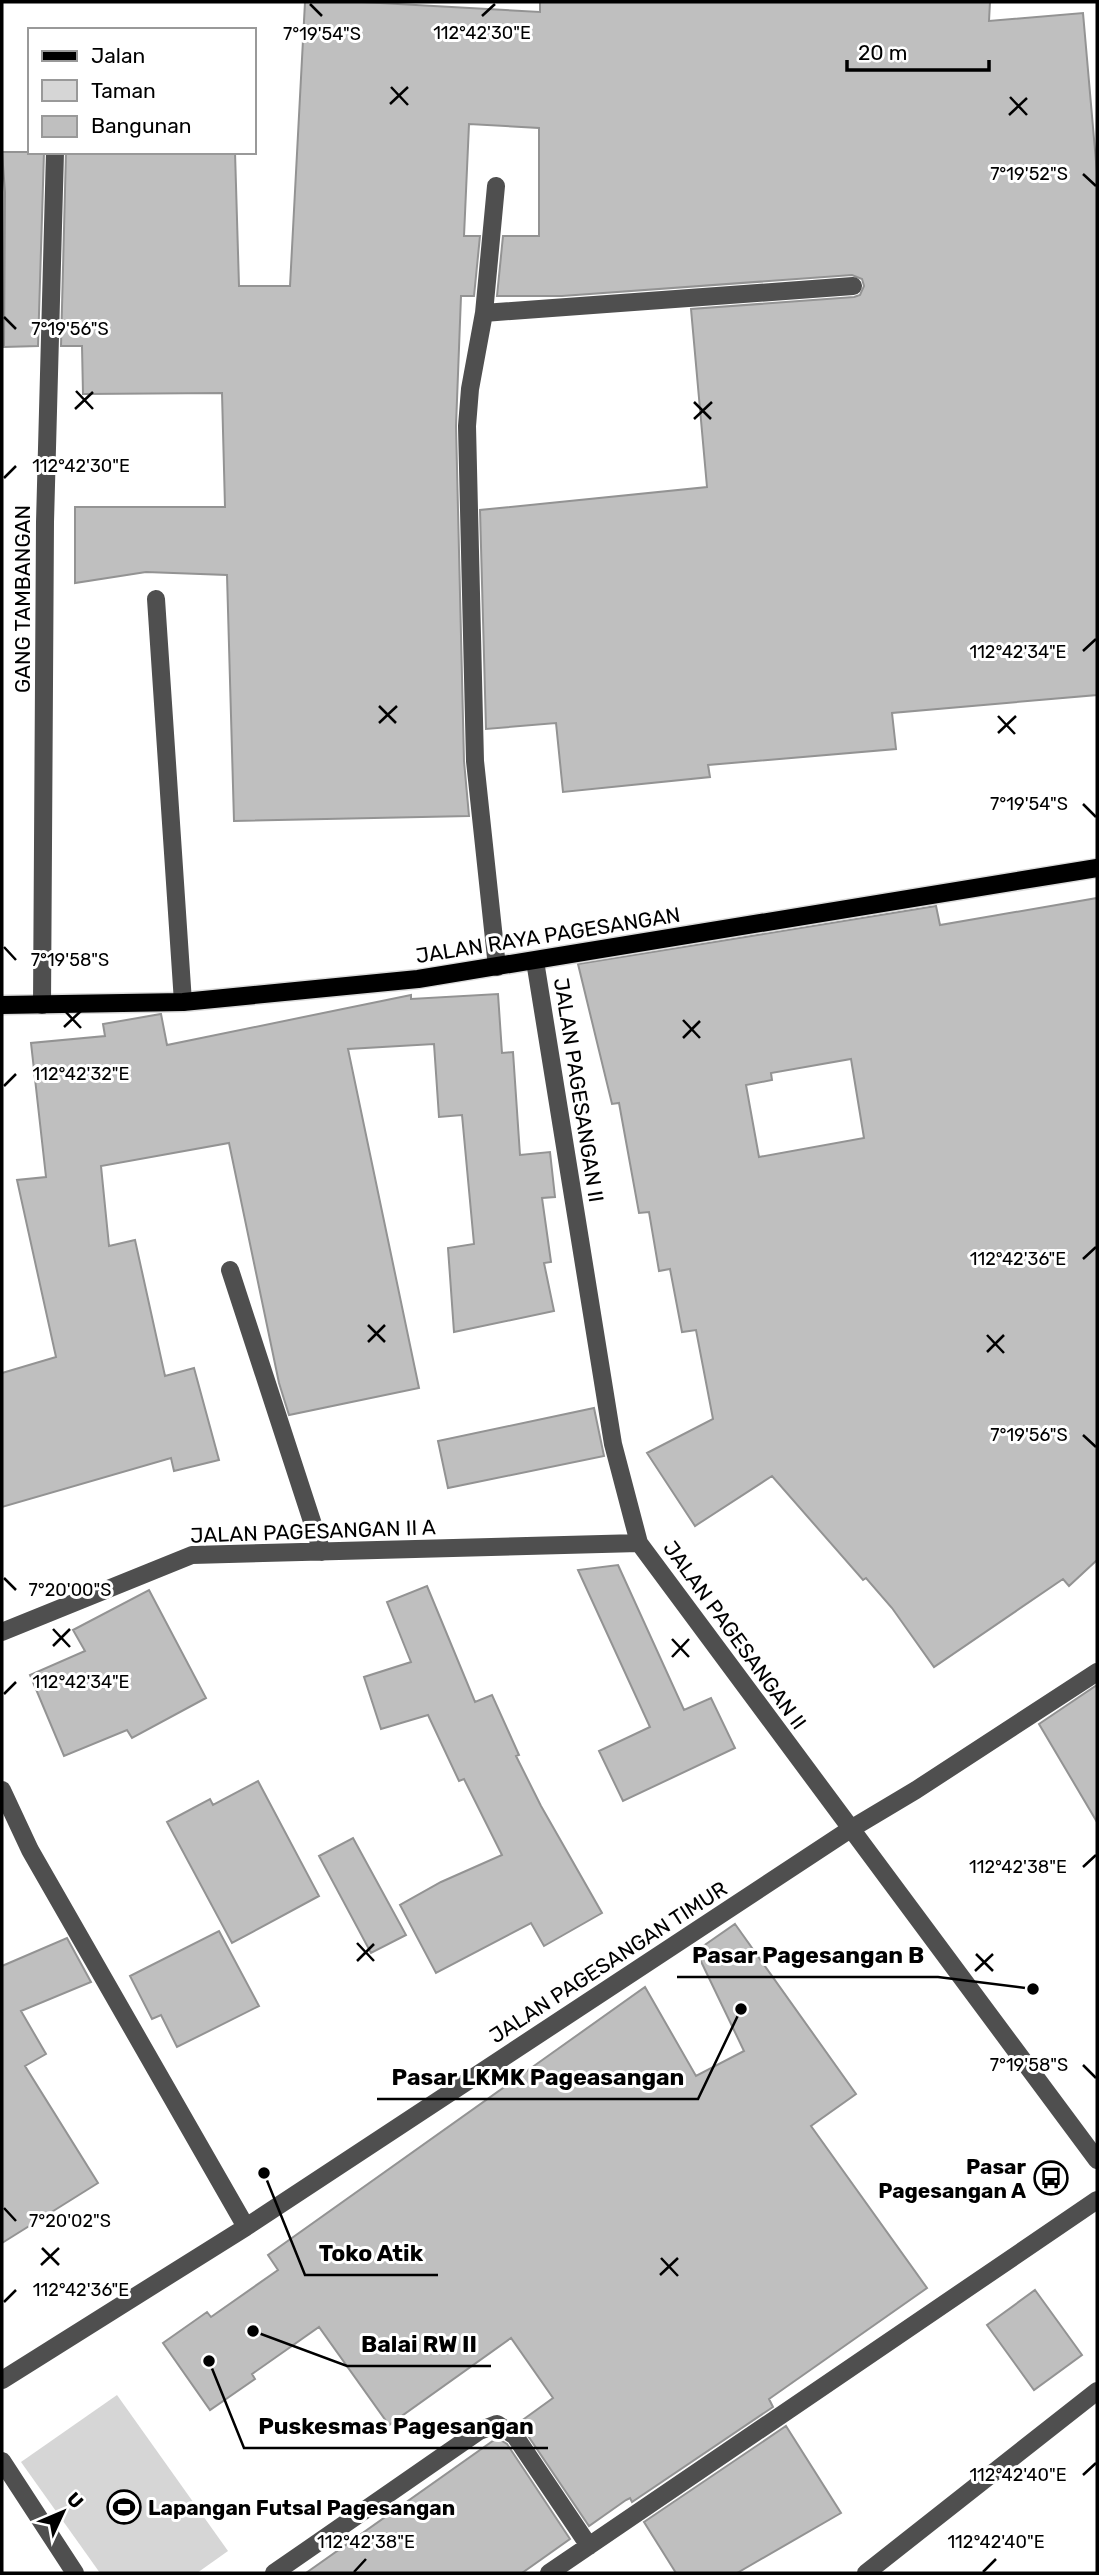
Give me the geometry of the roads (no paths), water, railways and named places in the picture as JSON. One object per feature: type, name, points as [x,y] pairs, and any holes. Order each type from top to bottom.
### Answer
[{"type":"main road","name":"JALAN RAYA PAGESANGAN","points":[[2,1005],[183,1002],[418,979],[1097,868]]},
{"type":"street","name":"GANG TAMBANGAN","points":[[42,1005],[45,522],[55,154]]},
{"type":"street","points":[[496,186],[484,313],[470,390],[467,426],[475,761],[497,967]]},
{"type":"street","points":[[484,313],[853,286]]},
{"type":"street","points":[[156,599],[183,1002]]},
{"type":"street","name":"JALAN PAGESANGAN II","points":[[535,961],[613,1444],[639,1543],[849,1830],[1097,2160]]},
{"type":"street","points":[[230,1270],[322,1552]]},
{"type":"street","name":"JALAN PAGESANGAN II A","points":[[2,1632],[192,1555],[639,1543]]},
{"type":"street","name":"JALAN PAGESANGAN TIMUR","points":[[2,2380],[246,2227],[849,1830],[916,1790],[1097,1672]]},
{"type":"street","points":[[2,1790],[30,1850],[246,2227]]},
{"type":"street","points":[[549,2573],[1097,2200]]},
{"type":"street","points":[[866,2573],[1097,2391]]},
{"type":"street","points":[[274,2573],[479,2431],[497,2424],[515,2437],[589,2546]]},
{"type":"street","points":[[2,2461],[75,2573]]},
{"type":"place","name":"Pasar Pagesangan B","points":[[1033,1989]]},
{"type":"place","name":"Pasar LKMK Pageasangan","points":[[741,2009]]},
{"type":"place","name":"Toko Atik","points":[[264,2173]]},
{"type":"place","name":"Pasar Pagesangan A","points":[[1051,2178]]},
{"type":"place","name":"Balai RW II","points":[[253,2331]]},
{"type":"place","name":"Puskesmas Pagesangan","points":[[209,2361]]},
{"type":"place","name":"Lapangan Futsal Pagesangan","points":[[124,2507]]}]
